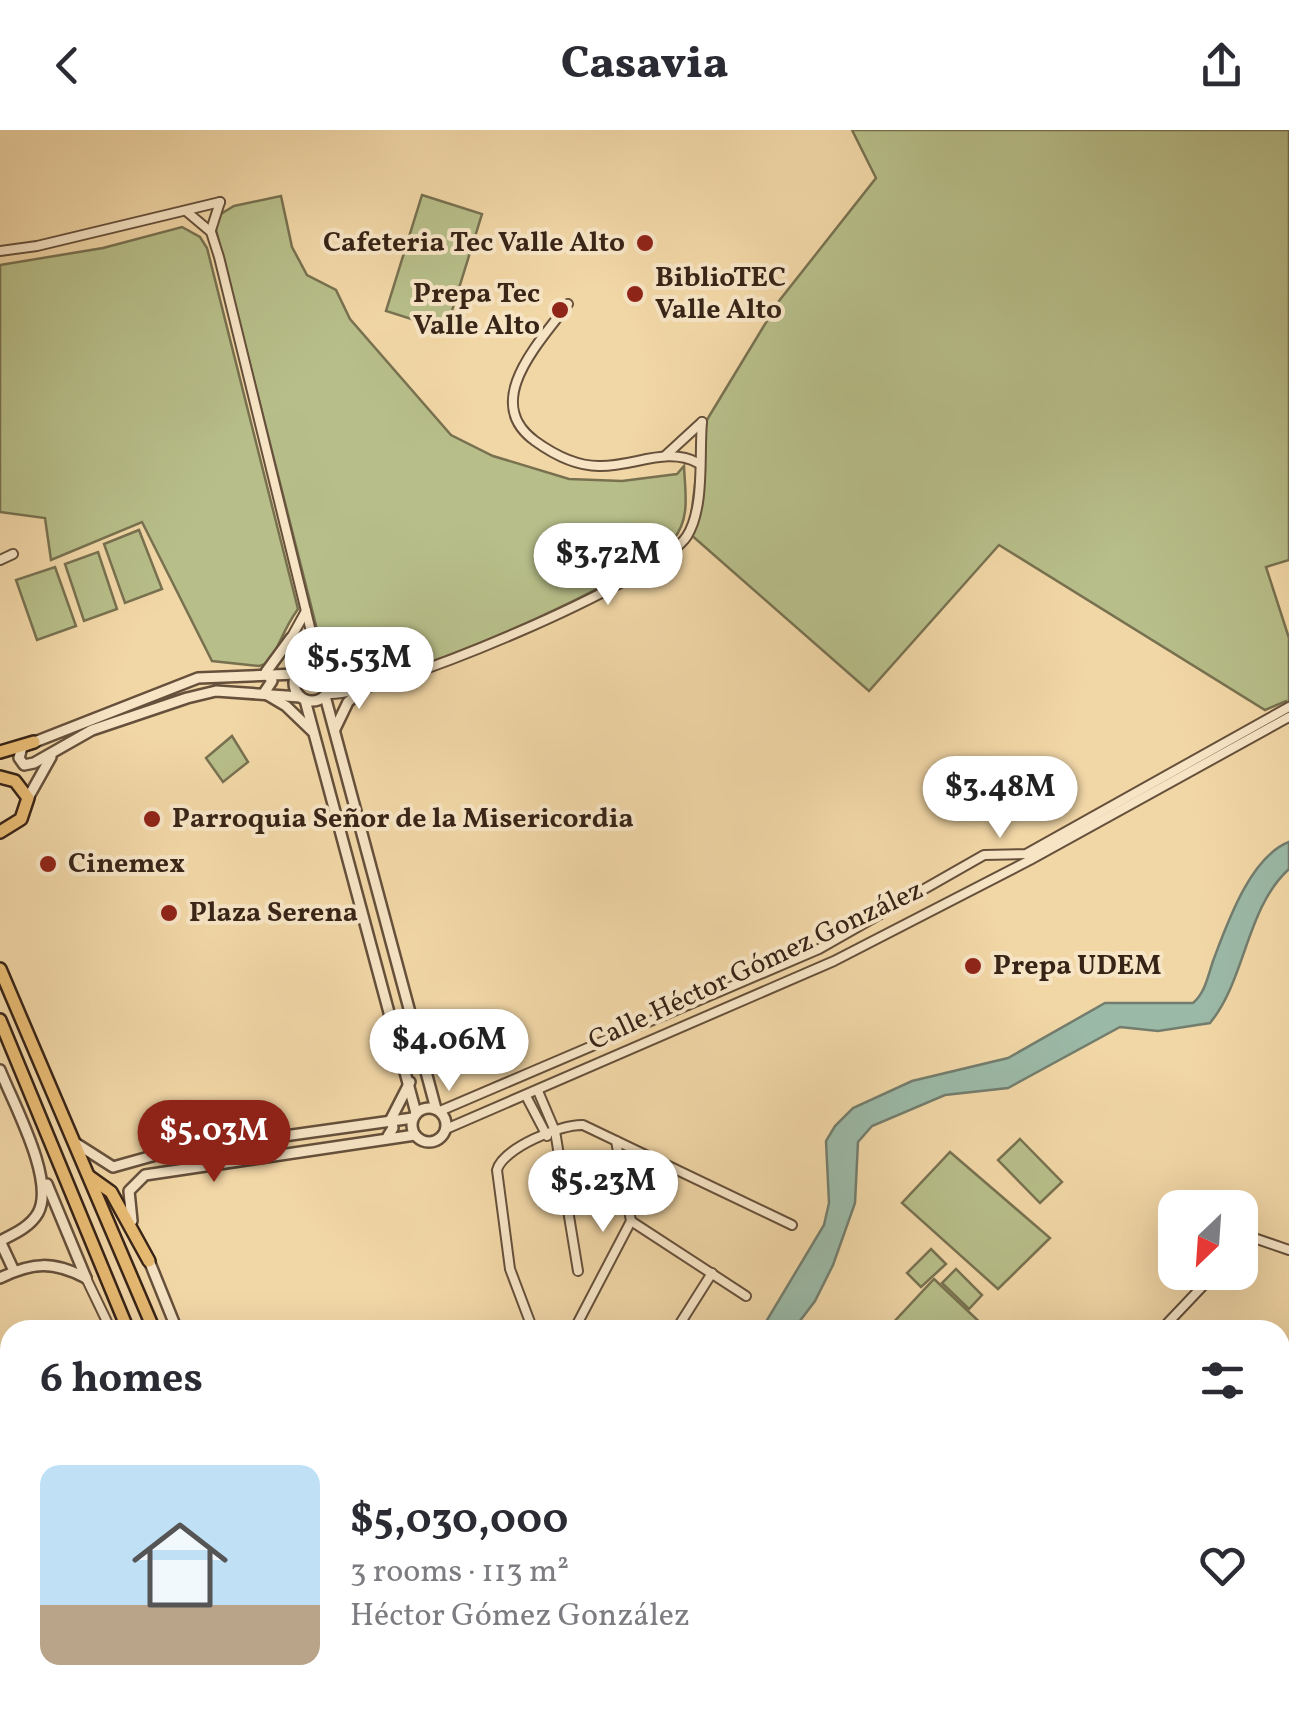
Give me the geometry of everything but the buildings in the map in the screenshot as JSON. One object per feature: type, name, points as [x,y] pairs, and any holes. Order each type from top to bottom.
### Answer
[{"type":"highway","points":[[0,752],[34,742]]},
{"type":"highway","points":[[0,777],[15,781],[28,798],[21,819],[0,832]]},
{"type":"highway","points":[[0,956],[2,974],[150,1320]]},
{"type":"highway","points":[[0,1020],[124,1320]]},
{"type":"highway","points":[[90,1177],[110,1192],[150,1261]]},
{"type":"street","points":[[0,251],[220,202],[211,232],[320,668],[328,676],[350,684],[382,682]]},
{"type":"street","points":[[186,211],[211,232]]},
{"type":"street","points":[[568,304],[517,380],[510,411],[518,428],[543,447],[596,466],[663,457],[686,457],[698,464]]},
{"type":"street","points":[[334,732],[348,702],[358,693],[497,642],[668,557],[694,523],[702,422],[663,457]]},
{"type":"street","points":[[0,560],[13,554]]},
{"type":"street","points":[[266,672],[306,611]]},
{"type":"street","points":[[291,638],[298,672],[294,683],[316,737],[410,1080],[416,1135]]},
{"type":"street","points":[[320,668],[198,678],[34,742],[20,750],[24,764],[34,764],[66,742],[216,691],[302,698],[358,693]]},
{"type":"street","points":[[264,693],[272,681],[266,672]]},
{"type":"street","points":[[172,1320],[127,1204],[132,1185],[145,1175],[388,1136],[416,1135],[431,1142],[446,1129],[334,732],[326,695],[328,676]]},
{"type":"street","points":[[264,693],[286,706],[316,737]]},
{"type":"street","name":"Calle Héctor Gómez González","points":[[438,1110],[639,1029],[819,949],[989,853],[1028,857],[1232,736],[1289,707]]},
{"type":"street","name":"Calle Héctor Gómez González","points":[[446,1129],[834,961],[1289,717]]},
{"type":"street","points":[[1232,736],[1238,746]]},
{"type":"street","points":[[28,798],[45,764],[66,742]]},
{"type":"street","points":[[977,860],[991,858],[1000,872]]},
{"type":"street","points":[[639,1029],[647,1043]]},
{"type":"street","points":[[0,1070],[105,1320]]},
{"type":"street","points":[[388,1136],[393,1128],[391,1119],[406,1096],[410,1080]]},
{"type":"street","points":[[538,1092],[542,1117]]},
{"type":"street","points":[[526,1096],[554,1142],[578,1271]]},
{"type":"street","points":[[77,1144],[114,1167],[164,1153],[438,1110]]},
{"type":"street","points":[[529,1320],[510,1269],[496,1170],[506,1155],[550,1133],[578,1124],[792,1225]]},
{"type":"street","points":[[579,1320],[631,1221],[616,1141]]},
{"type":"street","points":[[14,1271],[0,1241],[18,1232],[38,1212],[44,1191],[39,1166]]},
{"type":"street","points":[[631,1221],[746,1296]]},
{"type":"street","points":[[1258,1239],[1289,1250]]},
{"type":"street","points":[[0,1278],[14,1271],[54,1264],[86,1278]]},
{"type":"street","points":[[682,1320],[712,1273]]},
{"type":"street","points":[[1170,1320],[1199,1290]]},
{"type":"green space","points":[[852,130],[1289,130],[1289,560],[1266,567],[1289,638],[1289,705],[1286,701],[1265,710],[999,545],[869,691],[689,533],[702,428],[779,301],[876,178]]},
{"type":"green space","points":[[422,195],[482,214],[446,330],[386,311]]},
{"type":"green space","points":[[281,196],[292,247],[307,275],[336,290],[350,319],[451,435],[493,456],[569,479],[622,481],[677,474],[684,466],[685,514],[673,540],[620,577],[577,599],[432,662],[367,680],[353,679],[336,669],[323,653],[216,230],[219,215],[234,206]]},
{"type":"green space","points":[[182,227],[200,237],[207,248],[298,609],[269,663],[259,666],[212,661],[142,522],[51,560],[45,518],[0,512],[0,265],[103,248]]},
{"type":"green space","points":[[139,530],[162,589],[125,603],[104,544]]},
{"type":"green space","points":[[98,552],[117,609],[84,621],[65,564]]},
{"type":"green space","points":[[55,567],[76,626],[37,640],[16,580]]},
{"type":"green space","points":[[232,736],[248,762],[223,782],[206,758]]},
{"type":"green space","points":[[1020,1139],[1062,1182],[1040,1203],[998,1160]]},
{"type":"green space","points":[[950,1152],[1050,1238],[998,1289],[902,1203]]},
{"type":"green space","points":[[931,1249],[946,1264],[921,1287],[907,1273]]},
{"type":"green space","points":[[956,1269],[982,1295],[969,1309],[942,1283]]},
{"type":"green space","points":[[934,1279],[977,1320],[896,1320]]},
{"type":"shaded area","points":[[1289,842],[1289,869],[1264,903],[1231,986],[1210,1023],[1158,1031],[1120,1027],[1008,1088],[945,1095],[872,1126],[858,1142],[855,1203],[833,1265],[815,1301],[801,1320],[767,1320],[824,1225],[829,1203],[826,1141],[853,1108],[912,1081],[1008,1058],[1105,1003],[1193,1003],[1203,989],[1242,893],[1275,850]]},
{"type":"place","name":"Cafeteria Tec Valle Alto","points":[[645,243]]},
{"type":"place","name":"BiblioTEC Valle Alto","points":[[635,294]]},
{"type":"place","name":"Prepa Tec Valle Alto","points":[[560,310]]},
{"type":"place","name":"Parroquia Señor de la Misericordia","points":[[152,819]]},
{"type":"place","name":"Cinemex","points":[[48,864]]},
{"type":"place","name":"Plaza Serena","points":[[169,913]]},
{"type":"place","name":"Prepa UDEM","points":[[973,966]]}]
